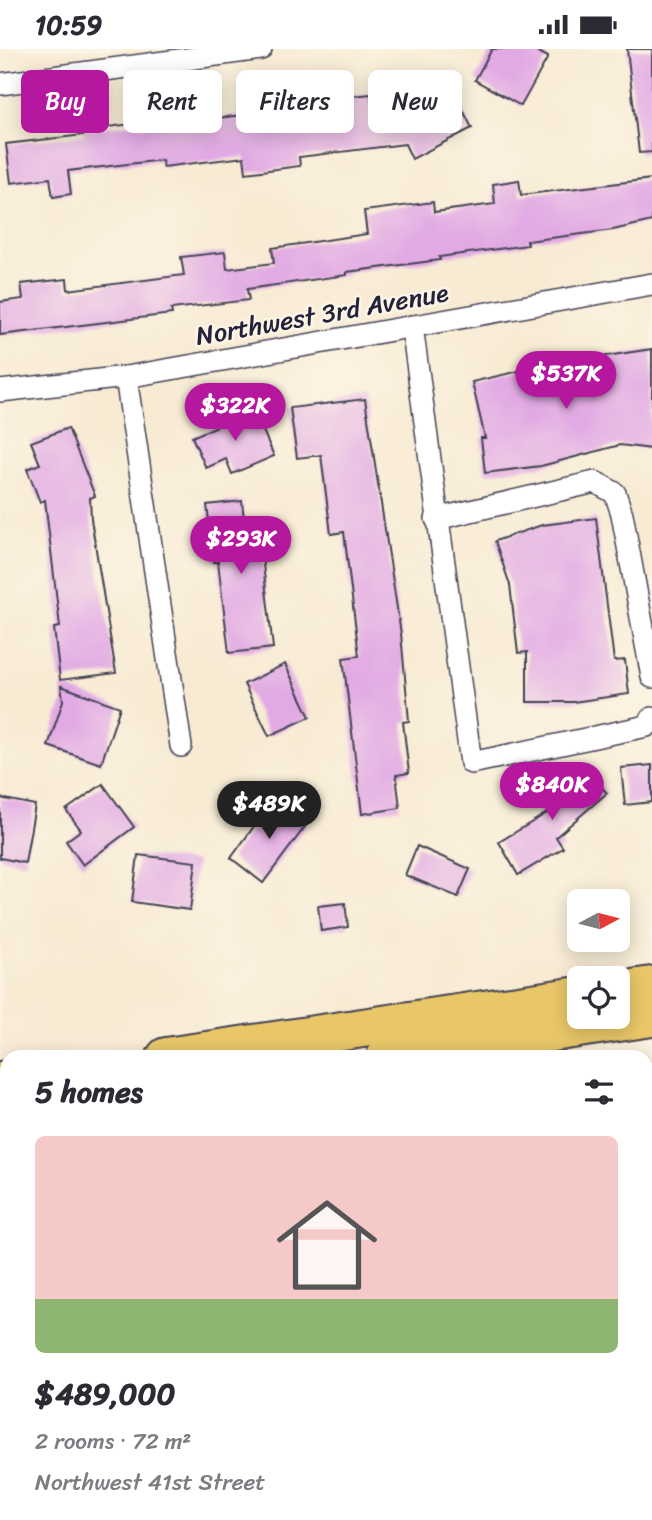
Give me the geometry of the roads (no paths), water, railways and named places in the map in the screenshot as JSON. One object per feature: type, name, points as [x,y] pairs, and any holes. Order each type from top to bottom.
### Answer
[{"type":"highway","points":[[630,989],[652,986]]},
{"type":"highway","points":[[213,1050],[567,998]]},
{"type":"highway","points":[[433,1050],[652,1017]]},
{"type":"highway","points":[[589,1050],[652,1042]]},
{"type":"street","points":[[0,84],[261,49]]},
{"type":"street","name":"Northwest 3rd Avenue","points":[[0,391],[126,376],[652,284]]},
{"type":"street","points":[[412,326],[471,762],[647,726],[652,718]]},
{"type":"street","points":[[126,376],[181,746]]},
{"type":"street","points":[[436,519],[595,482],[615,493],[622,514],[652,677]]}]
